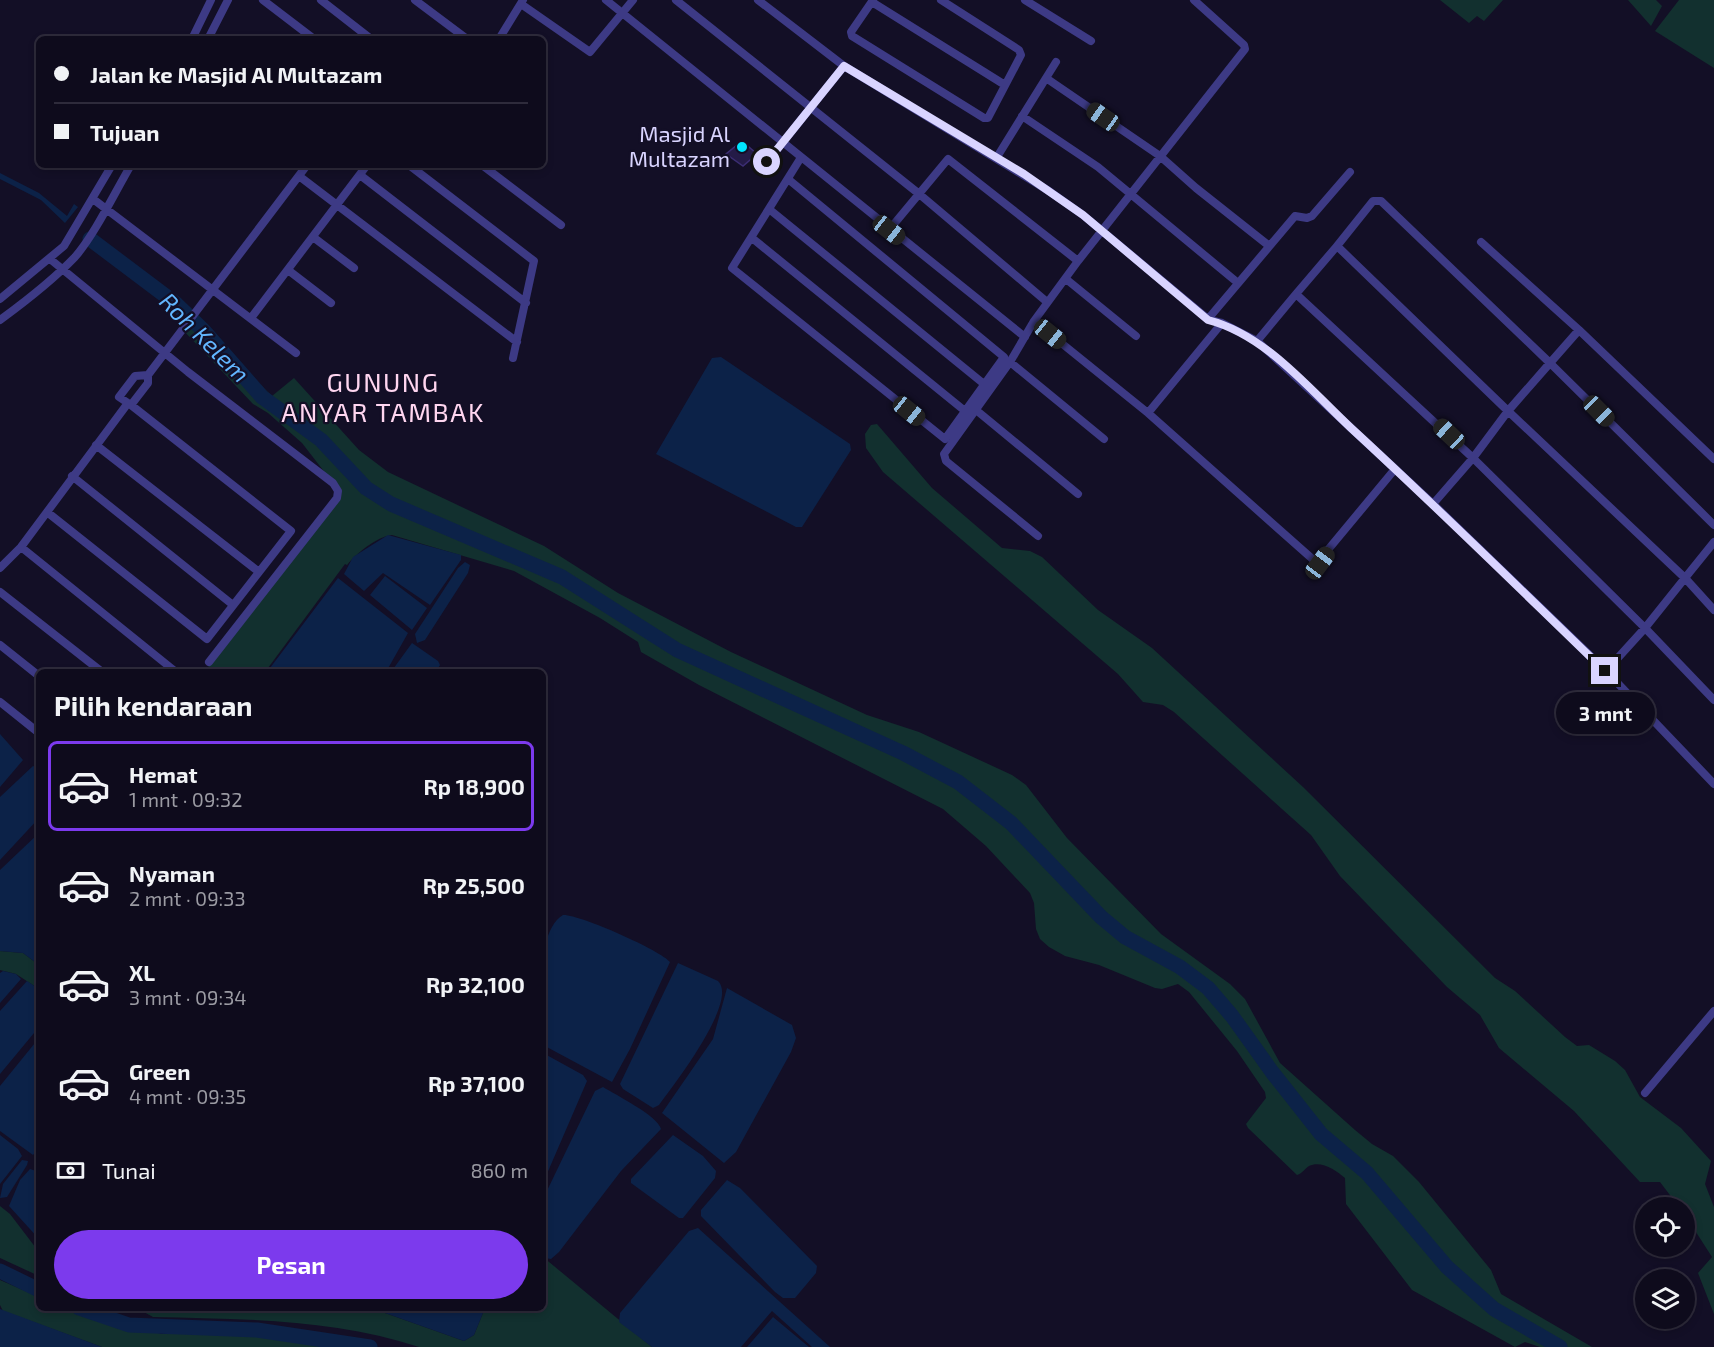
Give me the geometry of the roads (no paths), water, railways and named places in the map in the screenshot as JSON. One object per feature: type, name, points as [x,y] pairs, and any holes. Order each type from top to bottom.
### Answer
[{"type":"street","points":[[193,36],[211,0]]},
{"type":"street","points":[[210,36],[228,0]]},
{"type":"street","points":[[263,0],[310,36]]},
{"type":"street","points":[[321,0],[366,36]]},
{"type":"street","points":[[415,0],[463,36]]},
{"type":"street","points":[[606,0],[800,159],[1025,337]]},
{"type":"street","points":[[501,36],[522,2],[587,52],[597,46],[633,0]]},
{"type":"street","points":[[676,0],[918,193],[1047,302]]},
{"type":"street","points":[[758,0],[844,66],[997,157],[1049,191],[1208,320],[1222,323],[1257,341],[1432,504],[1605,671],[1714,784]]},
{"type":"street","points":[[941,0],[1019,50],[1021,55],[988,117],[984,118],[852,36],[851,32],[873,1],[1005,85]]},
{"type":"street","points":[[1025,0],[1091,41]]},
{"type":"street","points":[[1038,536],[946,460],[944,454],[1010,362],[1047,302],[1245,49],[1245,45],[1194,0]]},
{"type":"street","points":[[997,157],[1056,62]]},
{"type":"street","points":[[767,162],[844,66]]},
{"type":"street","points":[[1046,78],[1160,156],[1196,188],[1268,245]]},
{"type":"street","points":[[1022,116],[1098,167],[1238,283]]},
{"type":"street","points":[[788,179],[1004,357],[945,439],[732,268],[800,159]]},
{"type":"street","points":[[889,230],[945,160],[950,160],[1078,261]]},
{"type":"street","points":[[0,299],[50,260],[64,246],[110,168]]},
{"type":"street","points":[[0,320],[76,256],[129,168]]},
{"type":"street","points":[[0,568],[21,547],[72,476],[147,383],[148,375],[305,168]]},
{"type":"street","points":[[251,318],[365,168]]},
{"type":"street","points":[[413,168],[534,261],[513,358]]},
{"type":"street","points":[[486,168],[561,225]]},
{"type":"street","points":[[1208,320],[1268,245],[1295,216],[1307,218],[1312,216],[1350,172]]},
{"type":"street","points":[[360,175],[526,303]]},
{"type":"street","points":[[299,176],[517,342]]},
{"type":"street","points":[[93,199],[296,352]]},
{"type":"street","points":[[1257,341],[1373,201],[1381,201],[1714,525]]},
{"type":"street","points":[[769,209],[984,384]]},
{"type":"street","points":[[313,237],[354,268]]},
{"type":"street","points":[[752,238],[965,411]]},
{"type":"street","points":[[1481,242],[1579,330],[1714,459]]},
{"type":"street","points":[[1337,246],[1685,578],[1714,610]]},
{"type":"street","points":[[50,260],[165,353],[333,483],[338,491],[337,498],[209,662]]},
{"type":"street","points":[[288,270],[331,303]]},
{"type":"street","points":[[1066,279],[1136,336]]},
{"type":"street","points":[[1296,294],[1473,458],[1645,628],[1714,700]]},
{"type":"street","points":[[1034,321],[1148,413],[1317,563],[1320,563],[1354,516],[1395,469]]},
{"type":"street","points":[[1148,413],[1222,323]]},
{"type":"street","points":[[1432,504],[1473,458],[1508,411],[1579,330]]},
{"type":"street","points":[[1010,362],[1104,439]]},
{"type":"street","points":[[47,512],[207,639],[291,531],[119,397],[135,375],[148,375]]},
{"type":"street","points":[[976,410],[1078,494]]},
{"type":"street","points":[[96,445],[259,572]]},
{"type":"street","points":[[72,476],[233,605]]},
{"type":"street","points":[[1605,671],[1645,628],[1714,542]]},
{"type":"street","points":[[21,547],[172,669]]},
{"type":"street","points":[[0,592],[98,669]]},
{"type":"street","points":[[0,645],[36,674]]},
{"type":"street","points":[[0,702],[36,731]]},
{"type":"street","points":[[1645,1093],[1714,1011]]},
{"type":"water","points":[[0,173],[39,193],[67,216],[74,204],[78,207],[65,223],[41,200],[0,179]]},
{"type":"water","points":[[721,357],[850,444],[851,450],[802,527],[796,527],[656,454],[712,358]]},
{"type":"water","points":[[388,535],[461,555],[461,560],[430,605],[383,573],[364,591],[344,574],[353,557]]},
{"type":"water","points":[[465,562],[470,565],[468,573],[425,640],[417,643],[415,634],[458,568]]},
{"type":"water","points":[[385,576],[427,608],[412,630],[370,595]]},
{"type":"water","points":[[338,578],[408,633],[388,669],[269,669]]},
{"type":"water","points":[[412,643],[438,661],[440,665],[438,669],[393,669]]},
{"type":"water","points":[[0,734],[23,760],[0,787]]},
{"type":"water","points":[[33,766],[36,768],[36,821],[0,860],[0,797]]},
{"type":"water","points":[[36,836],[36,963],[23,953],[0,951],[0,870]]},
{"type":"water","points":[[563,915],[585,920],[652,950],[670,962],[630,1049],[612,1082],[546,1047],[546,942],[554,924]]},
{"type":"water","points":[[678,963],[718,981],[722,991],[720,1006],[702,1043],[689,1063],[659,1105],[653,1108],[623,1089],[620,1084]]},
{"type":"water","points":[[3,971],[16,974],[21,979],[0,1003],[0,973]]},
{"type":"water","points":[[27,981],[36,987],[36,1031],[0,1074],[0,1011]]},
{"type":"water","points":[[727,988],[792,1025],[796,1038],[791,1052],[736,1152],[724,1163],[662,1113],[713,1039]]},
{"type":"water","points":[[36,1042],[36,1152],[33,1155],[0,1131],[0,1086]]},
{"type":"water","points":[[546,1055],[583,1075],[587,1081],[546,1176]]},
{"type":"water","points":[[603,1087],[626,1100],[645,1112],[661,1129],[621,1171],[559,1252],[551,1259],[546,1258],[546,1193],[595,1091]]},
{"type":"water","points":[[0,1135],[18,1149],[22,1156],[0,1184]]},
{"type":"water","points":[[673,1135],[703,1156],[716,1171],[715,1178],[683,1218],[679,1218],[631,1183],[631,1179]]},
{"type":"water","points":[[22,1160],[28,1161],[27,1165],[7,1197],[0,1198],[3,1184]]},
{"type":"water","points":[[30,1169],[36,1171],[36,1236],[9,1206],[20,1180]]},
{"type":"water","points":[[727,1180],[740,1188],[817,1266],[816,1273],[795,1298],[783,1298],[775,1292],[701,1216],[701,1210]]},
{"type":"water","points":[[698,1228],[830,1347],[812,1347],[772,1311],[741,1347],[652,1347],[619,1322],[620,1313],[689,1231]]},
{"type":"water","points":[[0,1309],[102,1347],[0,1347]]},
{"type":"water","points":[[379,1311],[484,1311],[474,1335],[464,1341]]},
{"type":"water","points":[[773,1317],[809,1347],[747,1347]]},
{"type":"waterway","name":"Roh Kelem","points":[[90,239],[175,303],[204,331],[262,397],[321,440],[366,488],[391,504],[562,577],[677,650],[903,753],[958,782],[1011,823],[1101,917],[1125,937],[1180,967],[1208,988],[1232,1016],[1321,1134],[1367,1173],[1447,1267],[1494,1309],[1560,1347]]},
{"type":"waterway","points":[[0,1271],[36,1289]]},
{"type":"waterway","points":[[88,1311],[129,1325],[257,1330],[370,1347]]},
{"type":"place","name":"Masjid Al Multazam","points":[[742,147]]},
{"type":"district","name":"GUNUNG ANYAR TAMBAK","points":[[383,398]]}]
